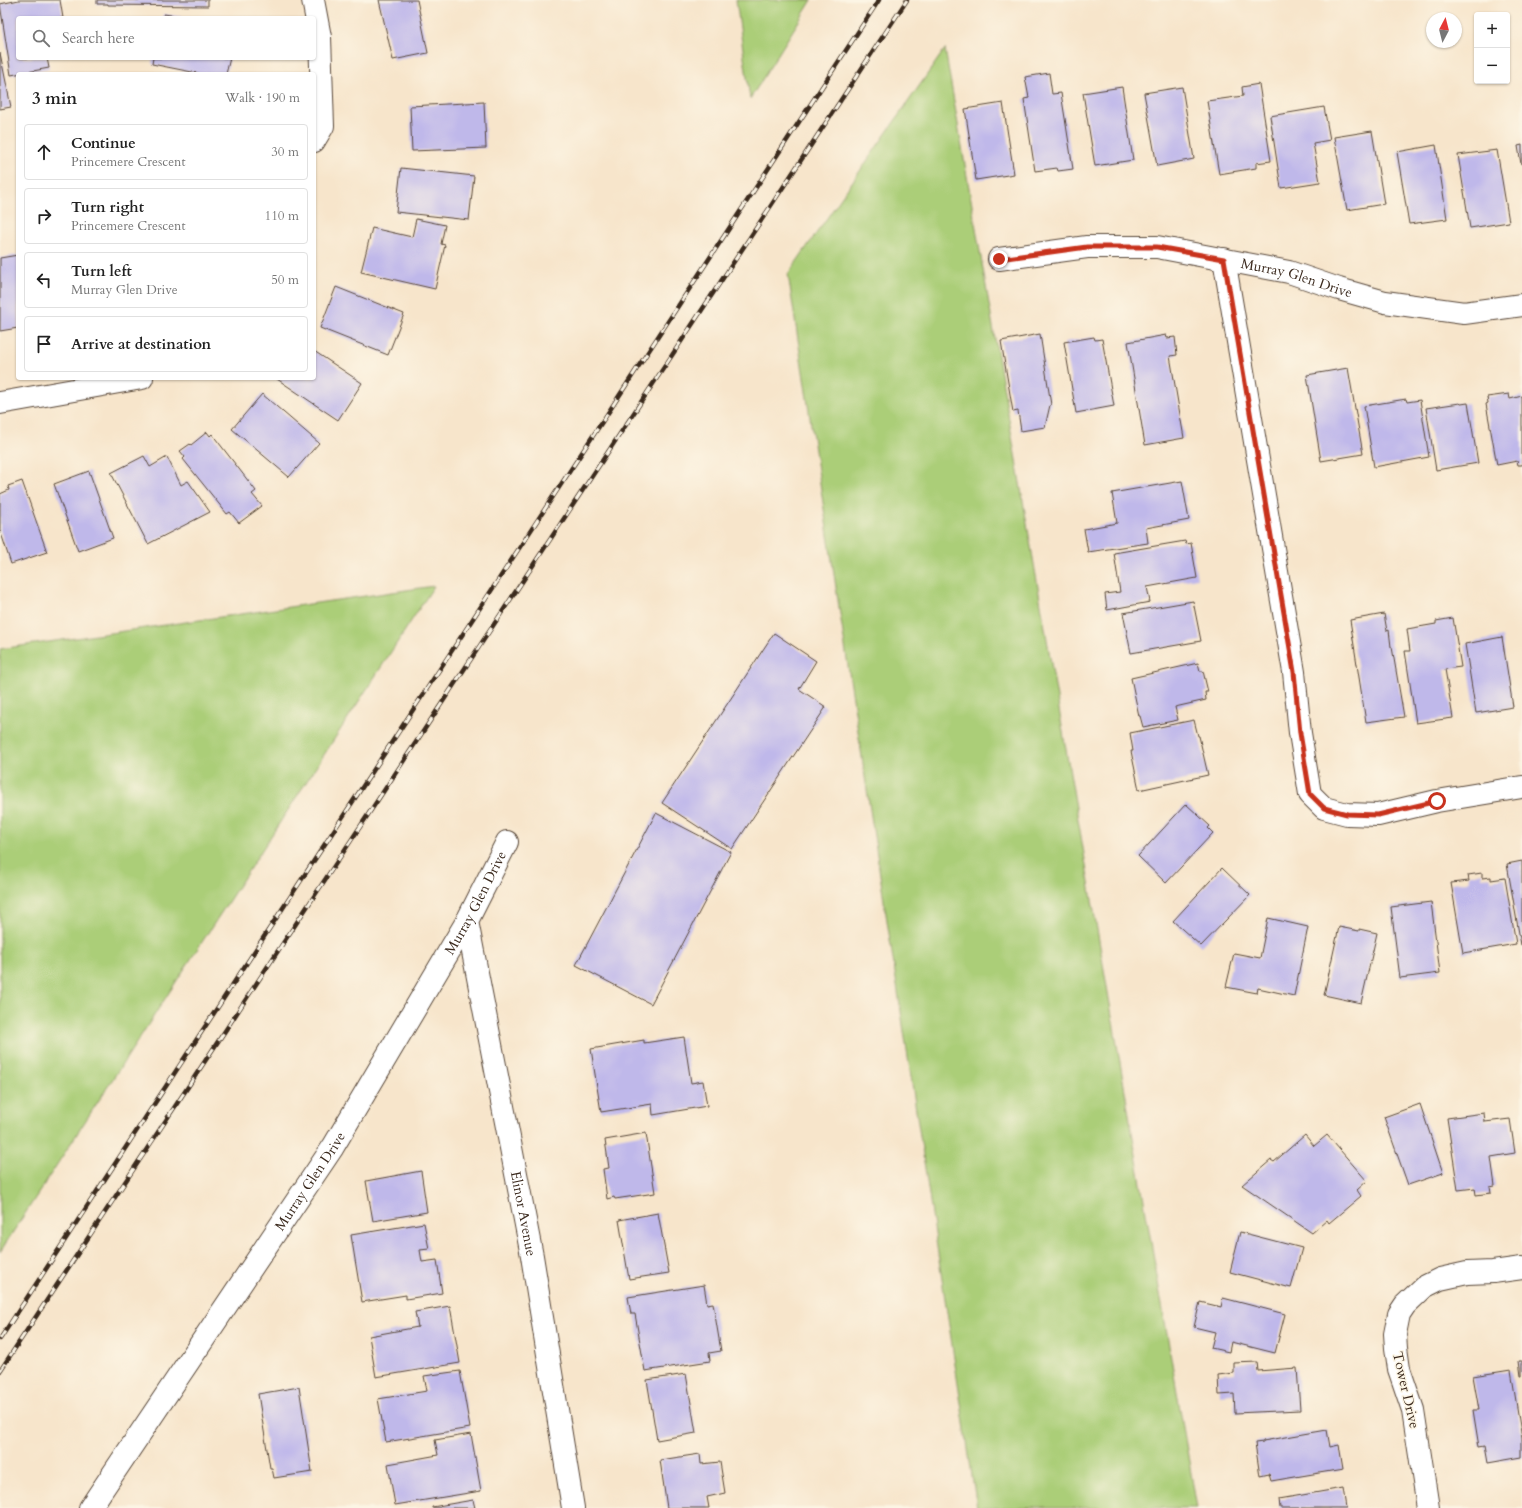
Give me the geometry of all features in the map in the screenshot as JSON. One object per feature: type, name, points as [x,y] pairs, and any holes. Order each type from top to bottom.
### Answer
[{"type":"street","points":[[313,0],[320,37],[323,126],[316,138]]},
{"type":"street","name":"Murray Glen Drive","points":[[999,259],[1087,247],[1157,247],[1290,272],[1385,302],[1464,313],[1522,305]]},
{"type":"street","points":[[1224,259],[1294,672],[1300,733],[1310,794],[1324,808],[1347,814],[1378,815],[1437,801],[1522,787]]},
{"type":"street","points":[[0,403],[131,380]]},
{"type":"street","name":"Murray Glen Drive","points":[[90,1508],[333,1147],[467,921],[507,842]]},
{"type":"street","name":"Elinor Avenue","points":[[467,921],[532,1256],[574,1508]]},
{"type":"street","name":"Tower Drive","points":[[1428,1508],[1413,1410],[1399,1369],[1395,1334],[1399,1314],[1405,1305],[1424,1287],[1440,1279],[1468,1273],[1493,1272],[1522,1268]]},
{"type":"green space","points":[[736,0],[812,0],[750,99]]},
{"type":"green space","points":[[945,49],[1197,1508],[977,1508],[788,274]]},
{"type":"green space","points":[[434,586],[0,1252],[0,649]]},
{"type":"building","points":[[19,0],[60,0],[63,16],[16,16],[16,60],[47,60],[49,68],[27,72],[16,72],[16,74],[11,75],[0,4]]},
{"type":"building","points":[[97,0],[208,0],[208,6],[108,5],[97,4]]},
{"type":"building","points":[[379,0],[417,0],[428,53],[393,60]]},
{"type":"building","points":[[164,14],[177,16],[164,16]]},
{"type":"building","points":[[0,53],[11,107],[0,109]]},
{"type":"building","points":[[153,60],[230,60],[226,72],[192,72],[152,64]]},
{"type":"building","points":[[1049,73],[1052,94],[1061,93],[1073,169],[1058,171],[1057,168],[1035,171],[1024,99],[1029,98],[1025,77]]},
{"type":"building","points":[[1259,84],[1271,161],[1256,163],[1256,168],[1219,174],[1207,101],[1243,96],[1242,87]]},
{"type":"building","points":[[1122,87],[1133,160],[1095,166],[1083,93]]},
{"type":"building","points":[[1182,87],[1194,159],[1157,166],[1144,93]]},
{"type":"building","points":[[484,102],[486,148],[412,151],[410,106]]},
{"type":"building","points":[[1003,103],[1014,174],[976,180],[965,109]]},
{"type":"building","points":[[1324,107],[1330,140],[1313,143],[1320,182],[1281,188],[1270,116]]},
{"type":"building","points":[[1372,131],[1384,204],[1347,210],[1334,137]]},
{"type":"building","points":[[1436,145],[1447,219],[1409,224],[1397,152]]},
{"type":"building","points":[[1522,145],[1522,164],[1521,164],[1518,146]]},
{"type":"building","points":[[1497,150],[1509,222],[1470,228],[1458,155]]},
{"type":"building","points":[[401,168],[474,176],[469,220],[396,212]]},
{"type":"building","points":[[416,219],[445,225],[441,244],[445,245],[435,289],[361,272],[372,228],[412,237]]},
{"type":"building","points":[[16,255],[16,328],[0,331],[0,258]]},
{"type":"building","points":[[336,287],[404,314],[388,355],[320,328]]},
{"type":"building","points":[[1040,334],[1051,405],[1045,427],[1021,431],[1018,411],[1013,412],[1001,341]]},
{"type":"building","points":[[1166,335],[1167,338],[1175,337],[1177,355],[1170,356],[1184,438],[1145,445],[1128,342]]},
{"type":"building","points":[[1094,337],[1095,340],[1102,339],[1114,406],[1076,413],[1064,342]]},
{"type":"building","points":[[316,352],[362,383],[338,420],[278,380],[316,380]]},
{"type":"building","points":[[1348,368],[1363,454],[1321,461],[1307,375]]},
{"type":"building","points":[[262,394],[319,443],[289,477],[232,429]]},
{"type":"building","points":[[1509,394],[1510,399],[1522,396],[1522,465],[1518,465],[1517,461],[1497,465],[1486,404],[1488,403],[1487,397]]},
{"type":"building","points":[[1406,399],[1407,402],[1420,400],[1429,457],[1374,467],[1364,406]]},
{"type":"building","points":[[1468,403],[1478,463],[1436,470],[1426,408]]},
{"type":"building","points":[[207,432],[210,436],[212,434],[256,491],[252,494],[262,506],[239,523],[230,512],[227,514],[183,459],[185,457],[180,451],[190,444],[191,445]]},
{"type":"building","points":[[144,456],[150,467],[167,457],[181,485],[188,481],[210,512],[148,544],[111,473]]},
{"type":"building","points":[[89,471],[113,538],[78,551],[54,484]]},
{"type":"building","points":[[22,481],[47,552],[11,564],[0,530],[0,494],[9,490],[8,486]]},
{"type":"building","points":[[1182,481],[1189,520],[1146,528],[1148,543],[1088,552],[1084,529],[1117,523],[1112,493]]},
{"type":"building","points":[[1185,541],[1186,544],[1191,543],[1197,578],[1147,587],[1150,602],[1107,610],[1105,594],[1120,592],[1114,553]]},
{"type":"building","points":[[1193,601],[1201,641],[1131,653],[1123,613]]},
{"type":"building","points":[[1384,614],[1387,631],[1389,630],[1404,717],[1366,722],[1350,620]]},
{"type":"building","points":[[1453,618],[1461,667],[1445,669],[1453,718],[1416,723],[1405,651],[1410,651],[1407,629],[1436,624],[1436,621]]},
{"type":"building","points":[[774,633],[816,661],[799,689],[826,707],[732,849],[662,803]]},
{"type":"building","points":[[1502,637],[1513,707],[1476,713],[1465,644]]},
{"type":"building","points":[[1198,663],[1200,671],[1203,671],[1208,692],[1205,692],[1206,700],[1175,707],[1178,720],[1143,727],[1139,716],[1131,678]]},
{"type":"building","points":[[1194,720],[1208,775],[1139,790],[1131,751],[1133,751],[1130,733]]},
{"type":"building","points":[[1186,804],[1210,826],[1208,828],[1213,833],[1166,883],[1138,856]]},
{"type":"building","points":[[656,813],[731,852],[651,1004],[576,965]]},
{"type":"building","points":[[1522,861],[1522,945],[1521,945],[1507,864]]},
{"type":"building","points":[[1222,868],[1250,895],[1201,946],[1173,921]]},
{"type":"building","points":[[1482,873],[1482,878],[1491,877],[1491,880],[1505,878],[1516,944],[1463,953],[1451,883],[1469,881],[1468,875]]},
{"type":"building","points":[[1431,902],[1440,973],[1400,978],[1391,907]]},
{"type":"building","points":[[1268,918],[1308,927],[1294,996],[1258,988],[1257,993],[1226,987],[1234,953],[1260,958]]},
{"type":"building","points":[[1339,927],[1377,933],[1361,1003],[1324,995]]},
{"type":"building","points":[[684,1037],[691,1083],[703,1081],[707,1106],[653,1115],[652,1104],[601,1112],[591,1049],[644,1040],[644,1043]]},
{"type":"building","points":[[1420,1104],[1443,1173],[1408,1185],[1384,1117]]},
{"type":"building","points":[[1484,1113],[1485,1122],[1510,1119],[1515,1153],[1491,1157],[1495,1186],[1490,1187],[1491,1193],[1476,1195],[1475,1188],[1458,1190],[1447,1118]]},
{"type":"building","points":[[646,1133],[655,1193],[607,1199],[603,1169],[609,1168],[605,1140]]},
{"type":"building","points":[[1305,1135],[1314,1146],[1327,1135],[1367,1181],[1357,1190],[1361,1196],[1329,1223],[1327,1220],[1312,1233],[1242,1185],[1271,1160],[1274,1162]]},
{"type":"building","points":[[421,1171],[427,1212],[373,1221],[366,1181]]},
{"type":"building","points":[[658,1213],[669,1273],[629,1279],[619,1220]]},
{"type":"building","points":[[424,1223],[429,1249],[420,1250],[422,1262],[437,1260],[442,1293],[406,1299],[406,1295],[362,1302],[351,1235]]},
{"type":"building","points":[[1240,1232],[1302,1248],[1291,1288],[1230,1272]]},
{"type":"building","points":[[704,1285],[707,1304],[713,1303],[721,1351],[709,1353],[710,1361],[645,1371],[635,1314],[631,1314],[628,1297]]},
{"type":"building","points":[[1223,1298],[1285,1314],[1275,1353],[1231,1342],[1229,1352],[1211,1348],[1215,1332],[1194,1327],[1200,1302],[1221,1307]]},
{"type":"building","points":[[450,1306],[460,1363],[376,1377],[369,1336],[418,1327],[415,1312]]},
{"type":"building","points":[[1519,1361],[1522,1361],[1522,1376],[1521,1376]]},
{"type":"building","points":[[1257,1362],[1258,1371],[1297,1368],[1300,1410],[1235,1413],[1234,1394],[1219,1395],[1218,1375],[1234,1373],[1234,1363]]},
{"type":"building","points":[[1511,1370],[1522,1439],[1522,1457],[1488,1463],[1485,1446],[1479,1447],[1473,1410],[1479,1410],[1473,1376]]},
{"type":"building","points":[[460,1371],[470,1428],[386,1442],[378,1399],[427,1391],[424,1376]]},
{"type":"building","points":[[686,1374],[696,1433],[657,1440],[647,1380]]},
{"type":"building","points":[[299,1387],[312,1472],[274,1478],[272,1468],[270,1468],[258,1394]]},
{"type":"building","points":[[1327,1430],[1330,1447],[1339,1445],[1343,1469],[1271,1481],[1269,1474],[1260,1476],[1255,1443]]},
{"type":"building","points":[[471,1434],[481,1491],[395,1505],[388,1464],[438,1455],[435,1440]]},
{"type":"building","points":[[700,1454],[701,1464],[720,1462],[725,1493],[707,1497],[709,1508],[667,1508],[660,1460]]},
{"type":"building","points":[[1343,1488],[1346,1508],[1280,1508],[1279,1499]]},
{"type":"building","points":[[473,1500],[475,1508],[432,1508],[432,1507]]},
{"type":"railway","points":[[0,1339],[879,0]]},
{"type":"railway","points":[[0,1371],[907,0]]},
{"type":"route","points":[[999,259],[1087,247],[1157,247],[1224,259],[1294,672],[1295,697],[1310,794],[1324,808],[1347,814],[1378,815],[1437,801]]}]
